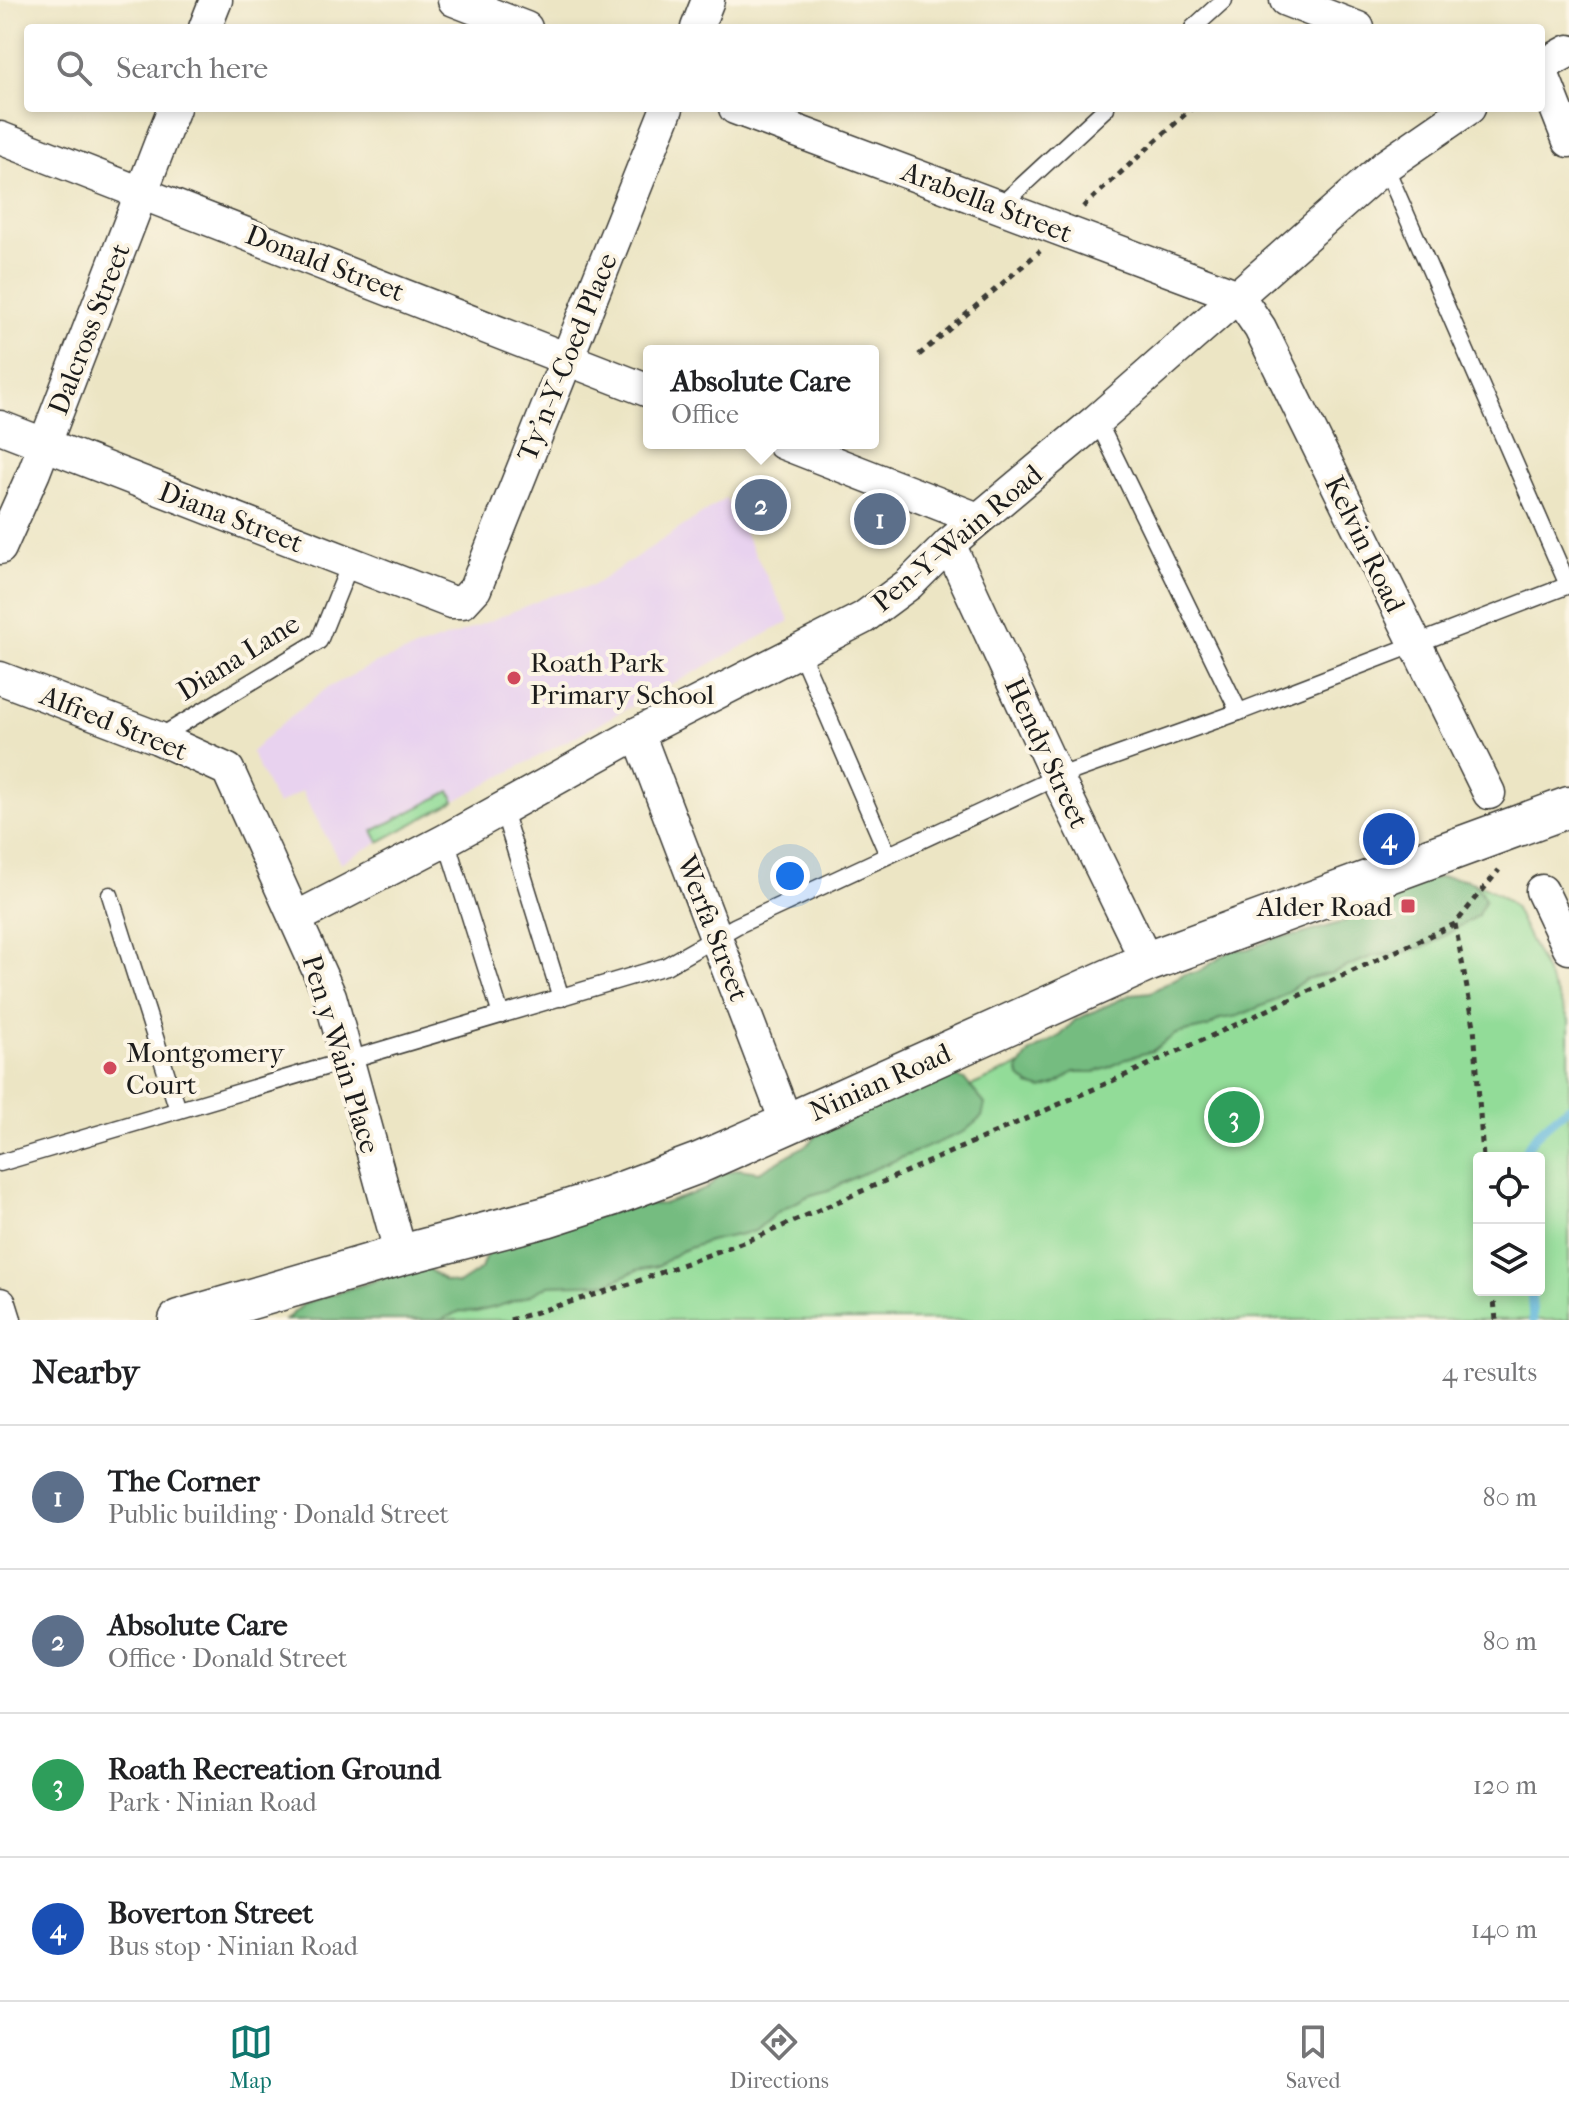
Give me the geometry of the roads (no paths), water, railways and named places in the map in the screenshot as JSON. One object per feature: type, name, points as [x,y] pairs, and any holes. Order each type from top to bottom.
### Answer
[{"type":"street","points":[[207,24],[216,0]]},
{"type":"street","points":[[454,0],[516,24]]},
{"type":"street","points":[[699,24],[708,0]]},
{"type":"street","points":[[1286,0],[1348,24]]},
{"type":"street","points":[[1545,66],[1569,51]]},
{"type":"street","points":[[1545,78],[1569,141]]},
{"type":"street","name":"Dalcross Street","points":[[0,548],[44,445],[172,112]]},
{"type":"street","name":"Ty'n-Y-Coed Place","points":[[463,602],[475,589],[665,112]]},
{"type":"street","name":"Arabella Street","points":[[746,112],[1238,296]]},
{"type":"street","name":"Pen-Y-Wain Road","points":[[296,918],[446,840],[638,733],[863,618],[909,584],[949,544],[1097,420],[1385,166],[1463,112]]},
{"type":"street","name":"Donald Street","points":[[0,138],[643,389]]},
{"type":"street","name":"Kelvin Road","points":[[1238,296],[1260,328],[1489,793]]},
{"type":"street","name":"Diana Street","points":[[0,427],[350,564],[451,602],[463,602]]},
{"type":"street","points":[[798,449],[978,519]]},
{"type":"street","name":"Hendy Street","points":[[949,544],[1147,962]]},
{"type":"street","name":"Alfred Street","points":[[0,678],[158,738],[228,770]]},
{"type":"street","name":"Werfa Street","points":[[638,733],[787,1124]]},
{"type":"street","name":"Pen y Wain Place","points":[[228,770],[330,996],[401,1255]]},
{"type":"street","name":"Ninian Road","points":[[179,1320],[611,1196],[787,1124],[1147,962],[1569,807]]},
{"type":"street","points":[[1542,891],[1569,948]]},
{"type":"street","points":[[0,1304],[5,1320]]},
{"type":"lane","points":[[1197,24],[1224,0]]},
{"type":"lane","points":[[1000,206],[1102,112]]},
{"type":"lane","points":[[0,1163],[666,966],[716,935],[1057,777],[1239,712],[1569,585],[1385,166]]},
{"type":"lane","points":[[1097,420],[1239,712]]},
{"type":"lane","name":"Diana Lane","points":[[158,738],[319,641],[350,564]]},
{"type":"lane","points":[[800,651],[888,855]]},
{"type":"lane","points":[[502,807],[561,998]]},
{"type":"lane","points":[[446,840],[501,1015]]},
{"type":"lane","points":[[110,895],[178,1110]]},
{"type":"waterway","points":[[1525,1152],[1536,1136],[1569,1107]]},
{"type":"waterway","points":[[1531,1296],[1533,1320]]},
{"type":"place","name":"Absolute Care","points":[[761,505]]},
{"type":"place","name":"The Corner","points":[[880,519]]},
{"type":"place","name":"Roath Park Primary School","points":[[514,678]]},
{"type":"place","name":"Boverton Street","points":[[1389,839]]},
{"type":"place","name":"Alder Road","points":[[1408,906]]},
{"type":"place","name":"Montgomery Court","points":[[110,1068]]},
{"type":"place","name":"Roath Recreation Ground","points":[[1234,1117]]}]
